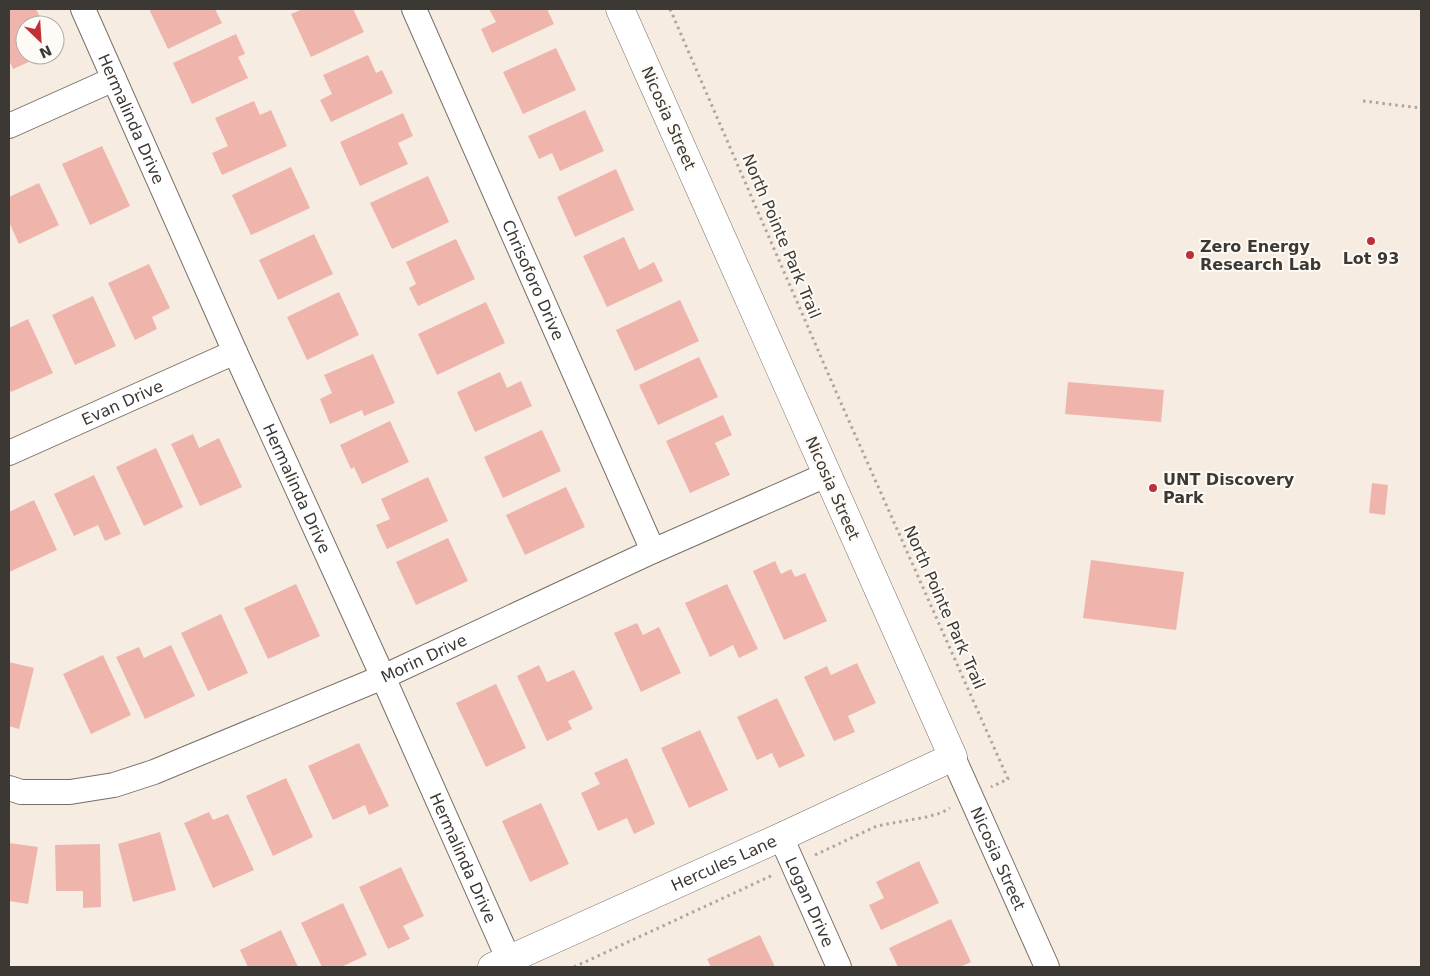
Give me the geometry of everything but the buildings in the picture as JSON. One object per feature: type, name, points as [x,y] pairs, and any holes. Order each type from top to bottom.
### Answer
[{"type":"street","name":"Hermalinda Drive","points":[[83,9],[235,352],[383,677],[504,965]]},
{"type":"street","name":"Chrisoforo Drive","points":[[414,9],[654,551]]},
{"type":"street","name":"Nicosia Street","points":[[620,9],[826,475],[972,796],[1047,967]]},
{"type":"street","points":[[9,126],[114,79]]},
{"type":"street","name":"Evan Drive","points":[[9,453],[235,352]]},
{"type":"street","name":"Morin Drive","points":[[9,788],[21,792],[70,792],[114,785],[154,772],[383,677],[654,551],[826,475]]},
{"type":"street","name":"Hercules Lane","points":[[504,965],[953,757]]},
{"type":"street","name":"Logan Drive","points":[[781,837],[838,967]]},
{"type":"path","name":"North Pointe Park Trail","points":[[574,967],[877,826],[941,813],[1008,779],[845,412],[670,9]]},
{"type":"path","points":[[1363,101],[1421,108]]},
{"type":"place","name":"Lot 93","points":[[1371,241]]},
{"type":"place","name":"Zero Energy Research Lab","points":[[1190,255]]},
{"type":"place","name":"UNT Discovery Park","points":[[1153,488]]}]
